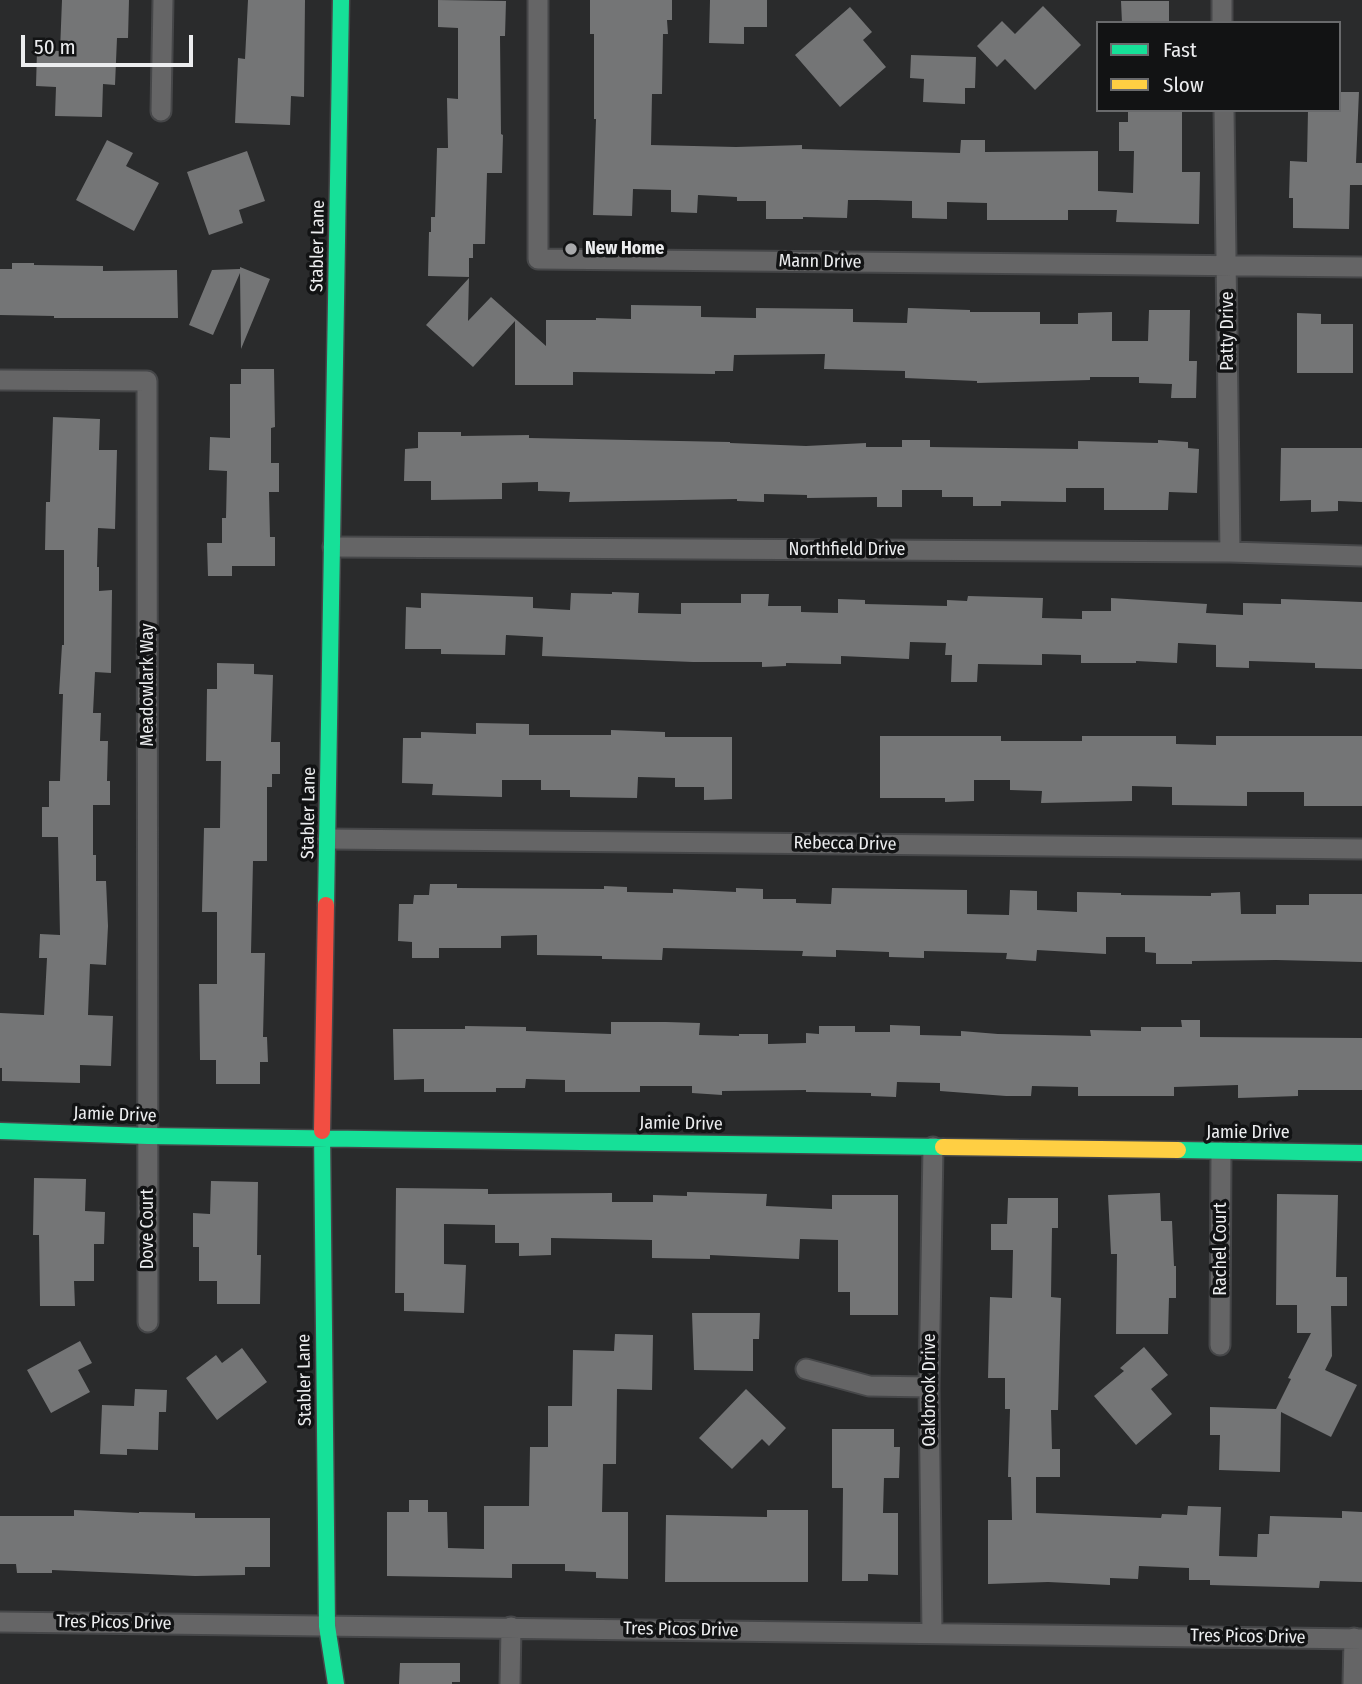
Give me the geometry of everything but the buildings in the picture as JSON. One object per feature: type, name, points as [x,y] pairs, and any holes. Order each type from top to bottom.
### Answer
[{"type":"street","points":[[161,111],[163,0]]},
{"type":"street","name":"Stabler Lane","points":[[336,1684],[327,1626],[322,1138],[341,0]]},
{"type":"street","name":"Mann Drive","points":[[538,0],[538,259],[1362,267]]},
{"type":"street","points":[[1222,0],[1223,21]]},
{"type":"street","name":"Patty Drive","points":[[1224,112],[1230,552]]},
{"type":"street","name":"Meadowlark Way","points":[[0,380],[147,381],[148,1136]]},
{"type":"street","name":"Northfield Drive","points":[[333,547],[1230,552],[1362,556]]},
{"type":"street","name":"Rebecca Drive","points":[[328,839],[1362,849]]},
{"type":"street","name":"Jamie Drive","points":[[0,1131],[148,1136],[1362,1153]]},
{"type":"street","name":"Dove Court","points":[[148,1136],[148,1322]]},
{"type":"street","name":"Oakbrook Drive","points":[[932,1633],[929,1387],[933,1147]]},
{"type":"street","name":"Rachel Court","points":[[1220,1345],[1221,1152]]},
{"type":"street","points":[[806,1368],[869,1386],[929,1387]]},
{"type":"street","name":"Tres Picos Drive","points":[[0,1622],[1358,1639]]},
{"type":"street","name":"Stabler Lane","points":[[319,1672],[327,1626]]},
{"type":"street","points":[[510,1684],[511,1628]]},
{"type":"street","points":[[1353,1684],[1358,1639]]},
{"type":"traffic: fast","points":[[326,905],[341,0]]},
{"type":"traffic: fast","points":[[0,1131],[148,1136],[943,1147]]},
{"type":"traffic: fast","points":[[322,1131],[327,1626],[336,1684]]},
{"type":"traffic: fast","points":[[1178,1150],[1362,1153]]},
{"type":"traffic: slow","points":[[943,1147],[1178,1150]]},
{"type":"traffic: jam","points":[[322,1131],[326,905]]},
{"type":"place","name":"New Home","points":[[571,249]]}]
